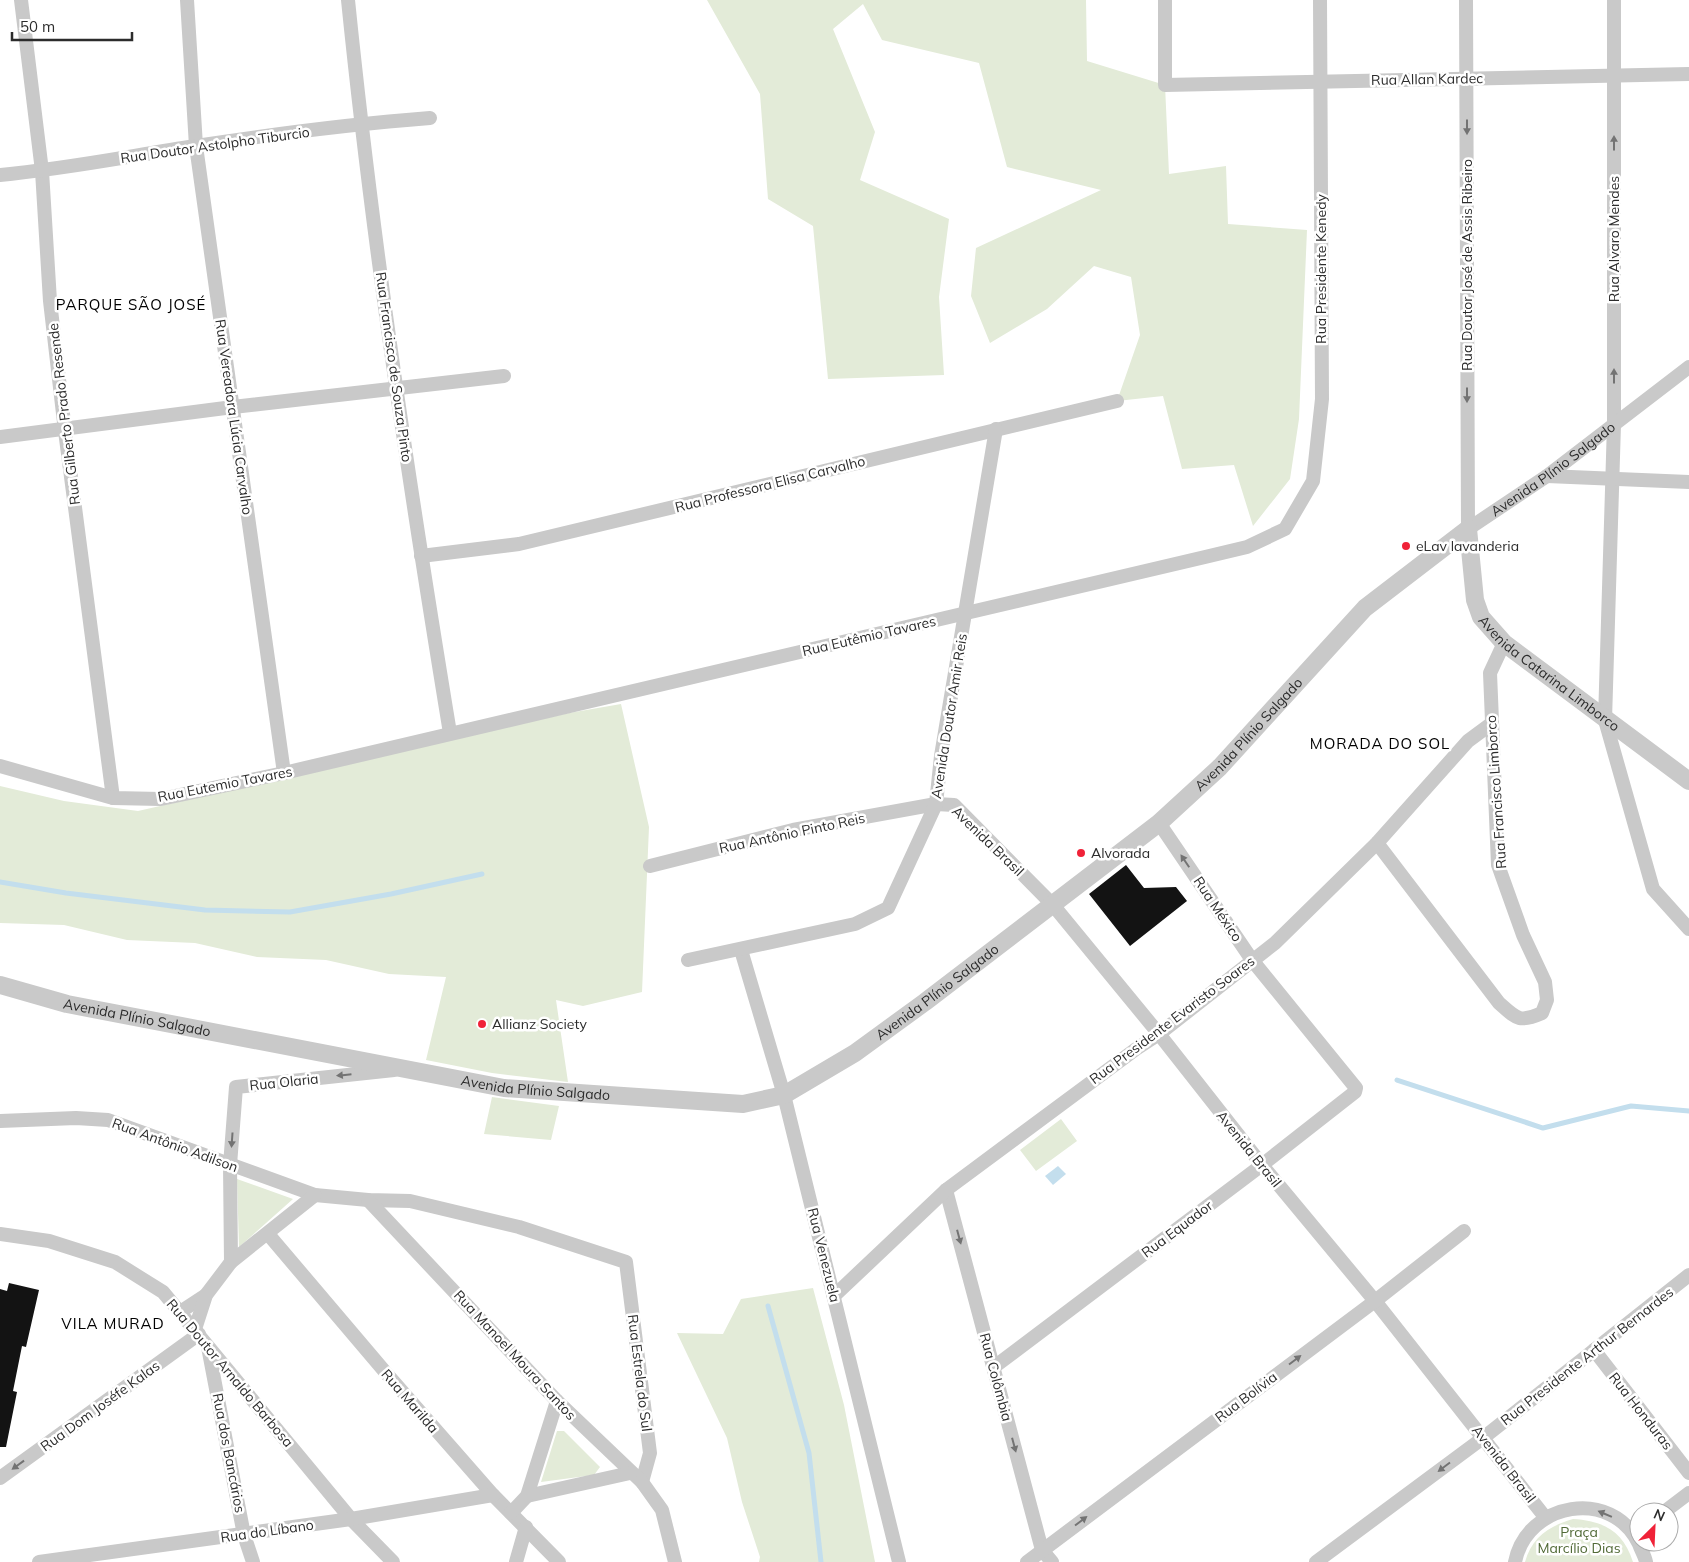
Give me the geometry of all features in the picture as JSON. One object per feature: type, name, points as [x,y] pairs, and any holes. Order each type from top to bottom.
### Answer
[{"type":"street","name":"Rua Gilberto Prado Resende","points":[[21,0],[42,171],[50,301],[113,798]]},
{"type":"street","name":"Rua Vereadora Lúcia Carvalho","points":[[187,0],[196,146],[284,773]]},
{"type":"street","name":"Rua Francisco de Souza Pinto","points":[[348,0],[361,123],[397,389],[421,556],[450,733]]},
{"type":"street","name":"Rua Allan Kardec","points":[[1165,0],[1165,85],[1689,74]]},
{"type":"street","name":"Rua Presidente Kenedy","points":[[1285,529],[1313,481],[1322,399],[1320,0]]},
{"type":"street","name":"Rua Doutor José de Assis Ribeiro","points":[[1466,0],[1468,529]]},
{"type":"street","name":"Rua Alvaro Mendes","points":[[1614,0],[1614,424],[1605,720],[1654,889],[1689,930]]},
{"type":"street","name":"Rua Doutor Astolpho Tiburcio","points":[[0,175],[42,171],[196,146],[361,123],[430,118]]},
{"type":"street","name":"Avenida Plínio Salgado","points":[[0,985],[67,1004],[504,1088],[742,1104],[784,1096],[855,1053],[1053,905],[1159,822],[1220,767],[1365,608],[1468,529],[1547,476],[1689,367]]},
{"type":"street","points":[[0,437],[65,431],[233,407],[504,376]]},
{"type":"street","name":"Rua Professora Elisa Carvalho","points":[[421,556],[519,544],[1117,401]]},
{"type":"street","name":"Avenida Doutor Amir Reis","points":[[688,960],[855,924],[888,908],[936,804],[940,756],[966,614],[996,429]]},
{"type":"street","points":[[1547,476],[1689,482]]},
{"type":"street","name":"Rua Eutêmio Tavares","points":[[450,733],[1247,547],[1285,529]]},
{"type":"street","name":"Avenida Catarina Limborco","points":[[1468,529],[1475,600],[1481,617],[1504,643],[1689,781]]},
{"type":"street","name":"Rua Francisco Limborco","points":[[1377,843],[1499,1004],[1520,1020],[1526,1020],[1542,1013],[1547,1000],[1545,982],[1524,935],[1498,865],[1490,673],[1504,643]]},
{"type":"street","name":"Rua Presidente Evaristo Soares","points":[[834,1296],[946,1190],[1159,1034],[1275,943],[1377,843],[1468,741],[1491,724]]},
{"type":"street","name":"Rua Eutemio Tavares","points":[[0,766],[113,798],[161,799],[284,773],[450,733]]},
{"type":"street","name":"Rua Antônio Pinto Reis","points":[[650,866],[792,830],[936,804]]},
{"type":"street","name":"Avenida Brasil","points":[[936,804],[954,805],[1053,905],[1159,1034],[1262,1165],[1375,1301],[1545,1517]]},
{"type":"street","name":"Rua México","points":[[1159,822],[1252,960],[1356,1088]]},
{"type":"street","name":"Rua Venezuela","points":[[741,950],[784,1096],[899,1562]]},
{"type":"street","name":"Rua Olaria","points":[[230,1165],[236,1087],[410,1069]]},
{"type":"street","name":"Rua Equador","points":[[994,1367],[1353,1095],[1356,1088]]},
{"type":"street","name":"Rua Antônio Adilson","points":[[0,1122],[76,1118],[108,1120],[315,1195],[368,1200],[410,1201],[519,1228],[626,1262]]},
{"type":"street","points":[[230,1165],[230,1262]]},
{"type":"street","name":"Rua Colômbia","points":[[946,1190],[1042,1550],[1052,1562]]},
{"type":"street","points":[[180,1312],[206,1295],[230,1262],[268,1234],[315,1195]]},
{"type":"street","name":"Rua Manoel Moura Santos","points":[[368,1200],[557,1401],[630,1473],[642,1482],[662,1510],[675,1562]]},
{"type":"street","name":"Rua Bolívia","points":[[1027,1562],[1375,1301],[1464,1231]]},
{"type":"street","name":"Rua Doutor Arnaldo Barbosa","points":[[0,1234],[49,1241],[115,1262],[162,1292],[201,1336],[352,1519],[393,1562]]},
{"type":"street","name":"Rua Marilda","points":[[268,1234],[493,1496],[559,1562]]},
{"type":"street","name":"Rua Estrela do Sul","points":[[626,1262],[650,1453],[642,1482]]},
{"type":"street","name":"Rua Presidente Arthur Bernardes","points":[[1316,1562],[1484,1438],[1689,1275]]},
{"type":"street","points":[[201,1336],[206,1295]]},
{"type":"street","name":"Rua Dom Joséfe Kalas","points":[[0,1478],[201,1336]]},
{"type":"street","name":"Rua dos Bancários","points":[[201,1336],[244,1535],[253,1562]]},
{"type":"street","name":"Rua Honduras","points":[[1594,1350],[1689,1473]]},
{"type":"street","points":[[511,1513],[527,1496],[557,1401]]},
{"type":"street","points":[[527,1496],[630,1473]]},
{"type":"street","points":[[1676,1502],[1689,1492]]},
{"type":"street","name":"Rua do Líbano","points":[[39,1562],[244,1535],[493,1496]]},
{"type":"street","points":[[1515,1562],[1517,1550],[1528,1531],[1545,1517],[1564,1510],[1583,1508],[1603,1512],[1629,1527]]},
{"type":"street","points":[[516,1562],[526,1527]]},
{"type":"green space","points":[[707,0],[1086,0],[1087,61],[1165,85],[1169,174],[1226,166],[1228,224],[1307,230],[1299,419],[1290,479],[1253,526],[1234,465],[1182,469],[1163,396],[1117,401],[1140,335],[1131,277],[1094,266],[1047,309],[990,343],[971,296],[976,248],[1101,190],[1007,167],[979,63],[882,40],[863,4],[833,29],[875,132],[860,180],[949,219],[939,297],[944,375],[828,379],[813,226],[768,199],[760,94]]},
{"type":"green space","points":[[621,704],[649,827],[642,992],[583,1006],[556,1000],[568,1082],[492,1073],[426,1060],[446,977],[389,974],[326,960],[257,957],[195,943],[127,940],[64,925],[0,923],[0,786],[64,801],[138,811],[569,713]]},
{"type":"green space","points":[[492,1097],[559,1106],[551,1140],[484,1134]]},
{"type":"green space","points":[[1061,1119],[1077,1141],[1036,1171],[1020,1150]]},
{"type":"green space","points":[[237,1179],[293,1199],[239,1247]]},
{"type":"green space","points":[[813,1288],[844,1405],[875,1562],[759,1562],[760,1557],[742,1502],[727,1438],[677,1333],[723,1334],[741,1299]]},
{"type":"green space","points":[[557,1431],[564,1431],[600,1467],[594,1475],[541,1482]]},
{"type":"green space","name":"Praça Marcílio Dias","points":[[1573,1519],[1603,1525],[1618,1535],[1624,1542],[1633,1562],[1525,1562],[1528,1553],[1537,1539],[1556,1525]]},
{"type":"water","points":[[1058,1166],[1066,1174],[1053,1185],[1045,1176]]},
{"type":"building","points":[[1126,865],[1144,888],[1176,887],[1187,901],[1130,946],[1089,894]]},
{"type":"building","points":[[9,1283],[39,1290],[26,1347],[22,1346],[13,1391],[17,1392],[6,1447],[0,1447],[0,1289],[7,1291]]},
{"type":"waterway","points":[[0,882],[66,893],[205,910],[290,912],[391,894],[482,874]]},
{"type":"waterway","points":[[1397,1080],[1543,1128],[1631,1106],[1689,1111]]},
{"type":"waterway","points":[[768,1306],[809,1453],[821,1562]]},
{"type":"place","name":"eLav lavanderia","points":[[1406,546]]},
{"type":"place","name":"Alvorada","points":[[1081,853]]},
{"type":"place","name":"Allianz Society","points":[[482,1024]]},
{"type":"district","name":"PARQUE SÃO JOSÉ","points":[[131,305]]},
{"type":"district","name":"MORADA DO SOL","points":[[1380,744]]},
{"type":"district","name":"VILA MURAD","points":[[113,1324]]}]
